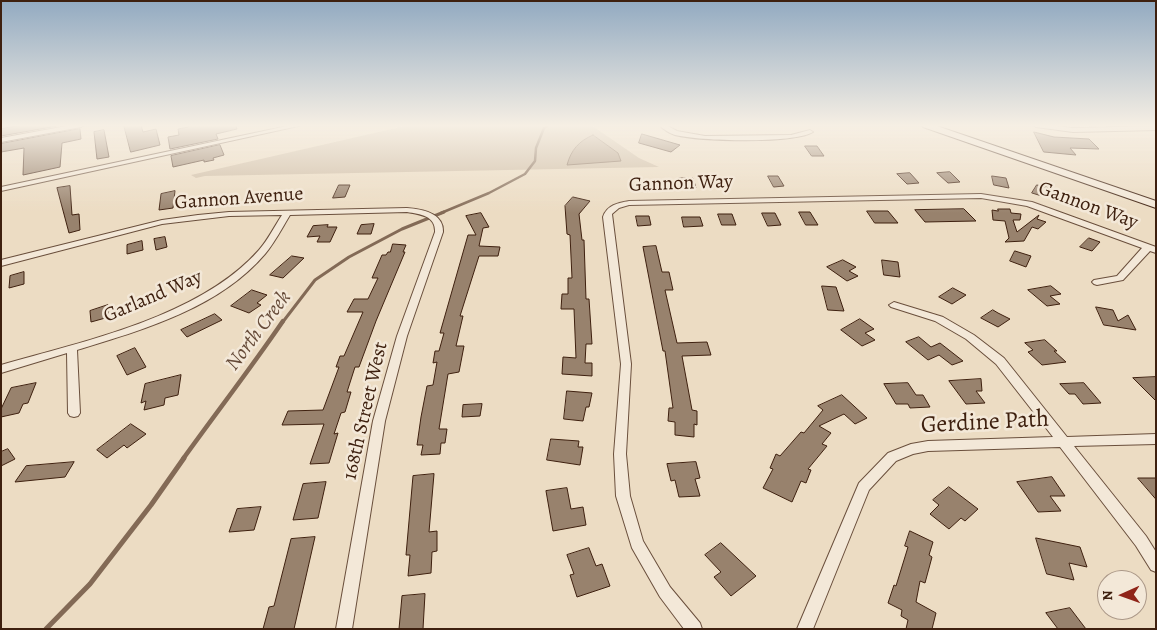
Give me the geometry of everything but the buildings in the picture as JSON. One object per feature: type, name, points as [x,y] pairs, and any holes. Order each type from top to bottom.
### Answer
[{"type":"street","points":[[1,189],[163,154]]},
{"type":"street","points":[[1013,154],[1156,205]]},
{"type":"street","points":[[1015,154],[1156,198]]},
{"type":"street","name":"Gannon Way","points":[[694,629],[666,592],[637,543],[623,496],[620,454],[626,364],[606,217],[611,210],[629,203],[981,196],[1029,204],[1152,249]]},
{"type":"street","name":"Gannon Avenue","points":[[1,263],[178,219],[212,215],[407,210],[425,213]]},
{"type":"street","name":"Garland Way","points":[[1,369],[72,348],[159,318],[214,291],[235,277],[258,257],[287,213]]},
{"type":"street","name":"168th Street West","points":[[344,629],[379,421],[402,336],[440,227],[438,222],[425,213]]},
{"type":"street","points":[[1097,282],[1120,278],[1152,249]]},
{"type":"street","points":[[894,305],[939,319],[988,350],[1012,373],[1141,541],[1156,564]]},
{"type":"street","points":[[72,348],[74,413]]},
{"type":"street","name":"Gerdine Path","points":[[805,629],[864,487],[892,458],[910,450],[928,446],[1156,439]]},
{"type":"shaded area","points":[[281,154],[592,154],[591,162],[621,160],[619,154],[634,154],[659,167],[205,176],[196,178],[191,175]]},
{"type":"shaded area","points":[[619,154],[621,161],[567,165],[571,155]]},
{"type":"waterway","name":"North Creek","points":[[441,213],[489,193],[525,174],[535,161],[536,154]]},
{"type":"waterway","name":"North Creek","points":[[282,323],[315,280],[349,257],[402,229],[444,212]]},
{"type":"waterway","name":"North Creek","points":[[183,459],[283,321]]},
{"type":"waterway","name":"North Creek","points":[[46,629],[90,584],[151,505],[184,458]]}]
